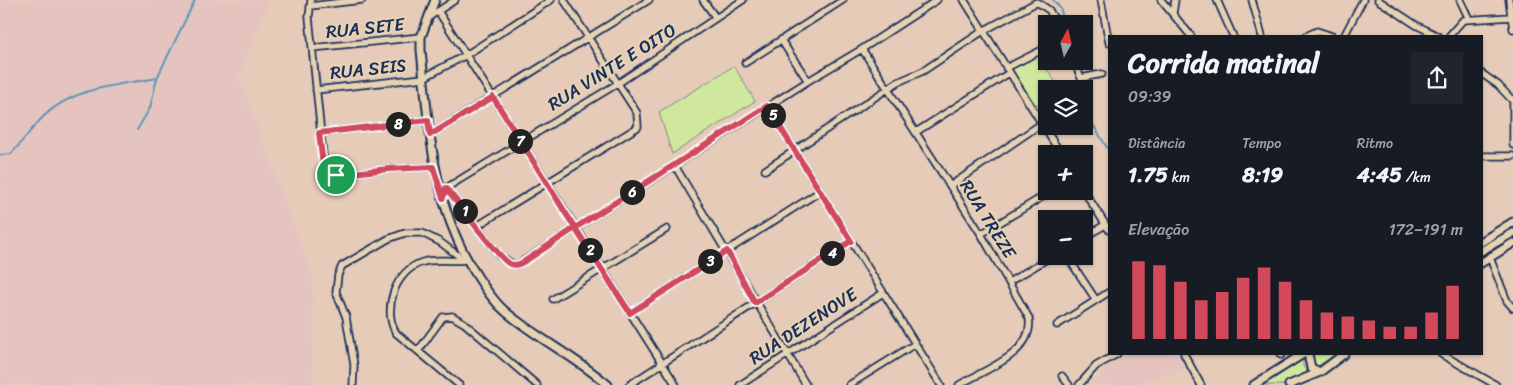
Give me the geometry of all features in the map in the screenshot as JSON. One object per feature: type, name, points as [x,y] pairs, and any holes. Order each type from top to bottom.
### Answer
[{"type":"main road","points":[[435,0],[421,37],[424,78],[433,167],[455,239],[465,260],[489,293],[506,312],[580,362],[608,385]]},
{"type":"main road","points":[[1483,241],[1513,222]]},
{"type":"main road","points":[[1483,251],[1513,233]]},
{"type":"main road","points":[[1483,262],[1513,243]]},
{"type":"main road","points":[[1254,385],[1301,355]]},
{"type":"main road","points":[[1308,355],[1311,368],[1320,372]]},
{"type":"main road","points":[[1289,385],[1320,372],[1343,355]]},
{"type":"street","points":[[362,0],[310,3],[319,133],[324,170],[327,175],[433,167]]},
{"type":"street","points":[[429,16],[455,0]]},
{"type":"street","points":[[424,78],[466,55],[551,0]]},
{"type":"street","points":[[478,226],[638,127],[637,113],[564,0]]},
{"type":"street","points":[[430,135],[649,0]]},
{"type":"street","points":[[703,0],[716,18]]},
{"type":"street","name":"RUA VINTE E OITO","points":[[446,188],[520,141],[617,84],[743,0]]},
{"type":"street","points":[[745,63],[782,40],[834,2],[843,0]]},
{"type":"street","points":[[446,188],[478,226],[499,255],[512,264],[517,265],[937,0]]},
{"type":"street","points":[[1101,0],[1108,38]]},
{"type":"street","points":[[1161,0],[1190,35]]},
{"type":"street","points":[[1173,13],[1175,0]]},
{"type":"street","points":[[1217,0],[1233,35]]},
{"type":"street","points":[[1252,0],[1262,35]]},
{"type":"street","points":[[1345,35],[1363,0]]},
{"type":"street","points":[[1378,0],[1416,25],[1436,35]]},
{"type":"street","points":[[1460,0],[1469,19]]},
{"type":"street","points":[[1509,0],[1513,29]]},
{"type":"street","points":[[965,1],[1038,118]]},
{"type":"street","points":[[766,170],[888,89],[923,71],[983,31],[1038,1],[1050,10],[1052,15]]},
{"type":"street","points":[[438,11],[546,184],[604,270],[676,385]]},
{"type":"street","points":[[1450,35],[1460,22],[1469,19],[1511,17]]},
{"type":"street","points":[[1308,35],[1317,31],[1329,35]]},
{"type":"street","name":"RUA SETE","points":[[312,48],[421,37]]},
{"type":"street","points":[[782,40],[808,81]]},
{"type":"street","name":"RUA TREZE","points":[[862,49],[981,234],[1027,311],[1030,324],[1029,330],[1016,351],[959,385]]},
{"type":"street","points":[[916,132],[1038,53]]},
{"type":"street","points":[[1079,70],[1083,78],[1102,74]]},
{"type":"street","points":[[1483,74],[1498,85],[1512,100],[1513,145]]},
{"type":"street","name":"RUA SEIS","points":[[316,90],[424,78]]},
{"type":"street","points":[[767,106],[941,385]]},
{"type":"street","points":[[319,133],[428,120]]},
{"type":"street","points":[[950,186],[1038,127]]},
{"type":"street","points":[[1483,156],[1513,156]]},
{"type":"street","points":[[675,166],[727,251],[755,303],[806,385]]},
{"type":"street","points":[[443,198],[446,188]]},
{"type":"street","points":[[630,313],[819,192]]},
{"type":"street","points":[[981,234],[1038,199]]},
{"type":"street","points":[[1090,200],[1107,227],[1093,233]]},
{"type":"street","points":[[553,299],[604,270],[667,229]]},
{"type":"street","points":[[353,385],[354,365],[346,317],[336,292],[338,275],[342,266],[388,239],[405,234],[422,233],[440,242],[465,260]]},
{"type":"street","points":[[629,385],[851,241]]},
{"type":"street","points":[[1490,258],[1507,301],[1513,308]]},
{"type":"street","points":[[459,385],[396,333],[392,327],[390,313],[391,298],[404,276],[418,264],[431,261],[465,260]]},
{"type":"street","points":[[1009,282],[1038,264]]},
{"type":"street","points":[[1073,265],[1096,300]]},
{"type":"street","name":"RUA DEZENOVE","points":[[740,385],[883,293]]},
{"type":"street","points":[[1057,325],[1108,293]]},
{"type":"street","points":[[418,351],[443,317],[452,316],[464,323],[537,385]]},
{"type":"street","points":[[849,385],[915,344]]},
{"type":"street","points":[[1079,385],[1096,366],[1115,355]]},
{"type":"street","points":[[1186,355],[1201,385]]},
{"type":"street","points":[[1443,355],[1496,385]]},
{"type":"street","points":[[1062,376],[1068,385]]},
{"type":"shaded area","points":[[0,0],[270,0],[239,77],[313,276],[313,385],[0,385]]},
{"type":"shaded area","points":[[1126,355],[1181,355],[1189,367],[1171,375],[1164,374],[1136,385],[1091,385],[1106,368]]},
{"type":"green space","points":[[1038,55],[1038,70],[1048,70],[1054,80],[1038,80],[1038,104],[1036,105],[1009,68]]},
{"type":"green space","points":[[734,66],[755,101],[672,154],[659,112]]},
{"type":"green space","points":[[1335,355],[1316,367],[1312,366],[1311,356]]},
{"type":"green space","points":[[1303,356],[1303,367],[1312,375],[1285,385],[1261,385]]},
{"type":"waterway","points":[[137,130],[150,108],[157,78],[195,0]]},
{"type":"waterway","points":[[1053,0],[1060,8],[1062,15]]},
{"type":"waterway","points":[[0,155],[11,154],[44,116],[56,106],[69,99],[112,85],[157,78]]},
{"type":"waterway","points":[[1093,124],[1108,149]]},
{"type":"route","points":[[336,175],[326,175],[324,172],[319,133],[428,120],[430,135],[493,97],[575,228],[767,106],[851,241],[755,303],[727,251],[630,313],[604,270],[575,228],[525,261],[517,265],[512,264],[499,255],[478,226],[446,188],[443,198],[433,167],[388,169],[336,175]]}]
